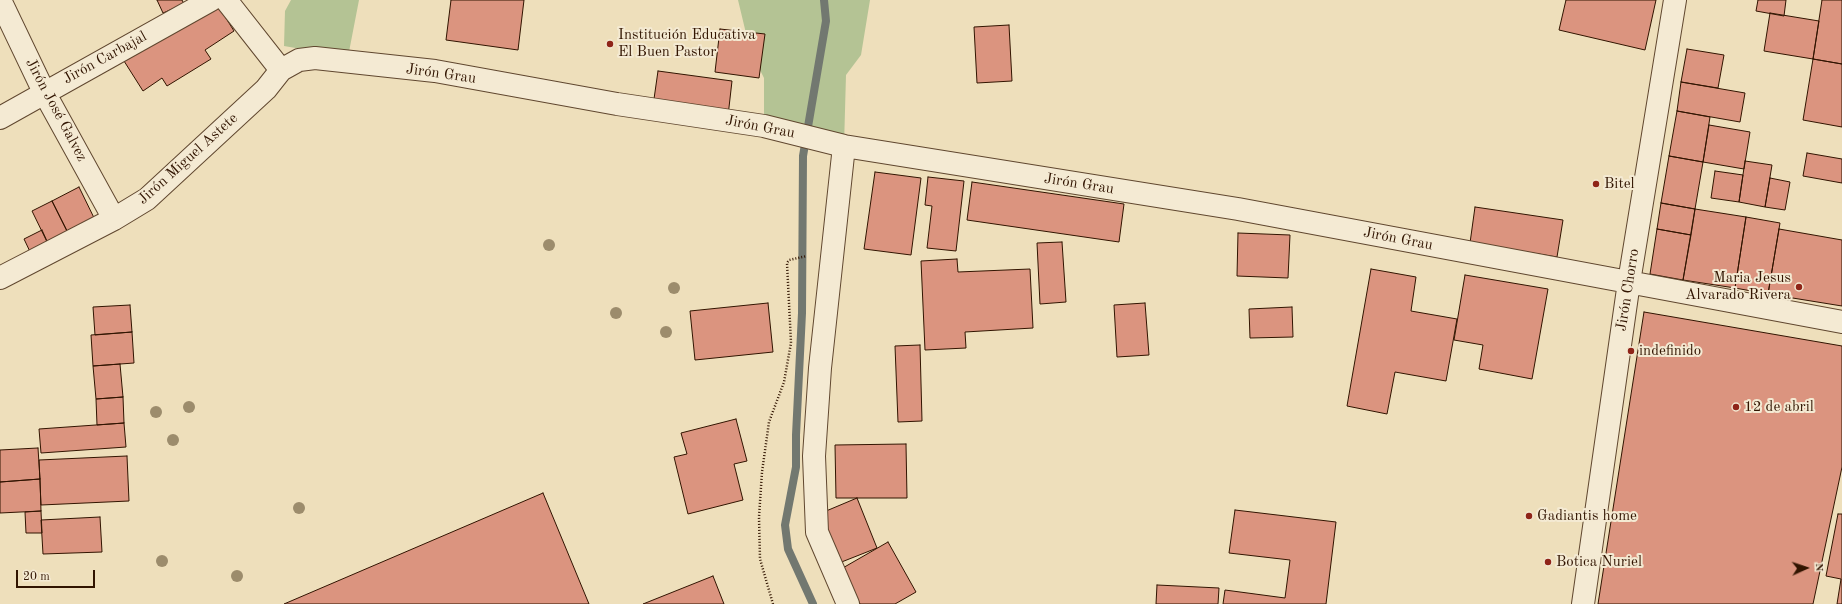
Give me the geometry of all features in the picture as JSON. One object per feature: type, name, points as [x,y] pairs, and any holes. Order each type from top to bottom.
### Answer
[{"type":"street","name":"Jirón José Galvez","points":[[0,0],[44,92],[114,219]]},
{"type":"street","name":"Jirón Carbajal","points":[[0,118],[210,0]]},
{"type":"street","points":[[226,0],[281,70]]},
{"type":"street","name":"Jirón Chorro","points":[[1583,604],[1629,282],[1675,0]]},
{"type":"street","name":"Jirón Grau","points":[[281,70],[299,60],[315,58],[435,71],[617,104],[764,126],[844,146],[1238,209],[1842,322]]},
{"type":"street","name":"Jirón Miguel Astete","points":[[0,278],[114,219],[147,199],[266,89],[281,70]]},
{"type":"street","points":[[844,146],[830,262],[814,456],[817,532],[848,604]]},
{"type":"path","points":[[773,604],[760,558],[759,517],[762,472],[769,422],[784,382],[791,344],[787,263],[789,260],[794,259]]},
{"type":"green space","points":[[291,0],[359,0],[348,57],[284,46],[285,11]]},
{"type":"green space","points":[[738,0],[870,0],[861,55],[846,75],[844,146],[764,126],[764,78],[750,50]]},
{"type":"building","points":[[157,0],[182,0],[184,4],[163,13]]},
{"type":"building","points":[[451,0],[524,0],[518,50],[446,40]]},
{"type":"building","points":[[1566,0],[1656,0],[1645,50],[1559,30]]},
{"type":"building","points":[[1758,0],[1786,0],[1784,16],[1756,11]]},
{"type":"building","points":[[1822,0],[1842,0],[1842,64],[1813,59]]},
{"type":"building","points":[[216,2],[234,31],[205,50],[211,59],[167,86],[162,78],[143,91],[124,61]]},
{"type":"building","points":[[1770,13],[1819,21],[1813,59],[1764,51]]},
{"type":"building","points":[[1009,25],[1012,81],[977,83],[974,27]]},
{"type":"building","points":[[720,29],[765,34],[759,78],[715,72]]},
{"type":"building","points":[[1687,49],[1724,55],[1718,88],[1681,82]]},
{"type":"building","points":[[1813,59],[1842,64],[1842,127],[1803,120]]},
{"type":"building","points":[[658,71],[732,81],[728,116],[653,106]]},
{"type":"building","points":[[1681,82],[1745,93],[1740,122],[1677,111]]},
{"type":"building","points":[[1677,111],[1710,117],[1703,162],[1669,156]]},
{"type":"building","points":[[1709,125],[1750,132],[1744,169],[1703,162]]},
{"type":"building","points":[[1807,153],[1842,159],[1842,183],[1803,176]]},
{"type":"building","points":[[1669,156],[1703,162],[1695,209],[1661,203]]},
{"type":"building","points":[[1745,161],[1772,165],[1765,207],[1739,202]]},
{"type":"building","points":[[1715,171],[1743,175],[1739,202],[1711,198]]},
{"type":"building","points":[[875,172],[921,178],[911,255],[864,249]]},
{"type":"building","points":[[928,177],[964,181],[956,251],[927,248],[932,206],[925,205]]},
{"type":"building","points":[[1770,178],[1790,182],[1785,210],[1765,207]]},
{"type":"building","points":[[972,182],[1124,204],[1119,242],[967,220]]},
{"type":"building","points":[[79,187],[98,226],[71,239],[52,201]]},
{"type":"building","points":[[52,201],[71,239],[51,250],[32,211]]},
{"type":"building","points":[[1661,203],[1695,209],[1691,235],[1657,229]]},
{"type":"building","points":[[1475,207],[1563,220],[1557,257],[1470,243]]},
{"type":"building","points":[[1695,209],[1746,217],[1735,288],[1683,280]]},
{"type":"building","points":[[1746,217],[1780,223],[1768,294],[1735,288]]},
{"type":"building","points":[[1657,229],[1691,235],[1683,280],[1650,274]]},
{"type":"building","points":[[1779,229],[1842,240],[1842,306],[1768,294]]},
{"type":"building","points":[[42,230],[51,250],[33,258],[24,239]]},
{"type":"building","points":[[1238,233],[1290,235],[1288,278],[1237,276]]},
{"type":"building","points":[[1062,242],[1066,302],[1040,304],[1037,243]]},
{"type":"building","points":[[957,259],[958,272],[1030,269],[1033,328],[965,332],[966,348],[925,350],[921,261]]},
{"type":"building","points":[[1371,269],[1416,277],[1411,311],[1457,319],[1446,381],[1395,372],[1387,414],[1347,406]]},
{"type":"building","points":[[1465,275],[1548,289],[1532,379],[1479,369],[1483,345],[1454,340]]},
{"type":"building","points":[[768,303],[773,352],[695,360],[690,311]]},
{"type":"building","points":[[1145,303],[1149,355],[1117,357],[1114,305]]},
{"type":"building","points":[[130,305],[132,332],[95,335],[93,307]]},
{"type":"building","points":[[1292,307],[1293,337],[1250,338],[1249,309]]},
{"type":"building","name":"12 de abril","points":[[1644,312],[1842,346],[1842,467],[1813,604],[1598,604]]},
{"type":"building","points":[[132,332],[134,363],[93,366],[91,335]]},
{"type":"building","points":[[920,345],[922,421],[898,422],[895,346]]},
{"type":"building","points":[[120,364],[123,397],[96,399],[93,366]]},
{"type":"building","points":[[123,397],[124,423],[97,425],[96,399]]},
{"type":"building","points":[[736,419],[747,461],[734,464],[743,500],[688,514],[674,457],[687,454],[681,433]]},
{"type":"building","points":[[124,423],[126,447],[41,453],[39,429]]},
{"type":"building","points":[[906,444],[907,498],[836,498],[835,445]]},
{"type":"building","points":[[38,448],[40,479],[0,482],[0,450]]},
{"type":"building","points":[[127,456],[129,501],[41,505],[39,460]]},
{"type":"building","points":[[40,479],[41,511],[0,513],[0,482]]},
{"type":"building","points":[[543,493],[589,604],[284,604]]},
{"type":"building","points":[[857,498],[877,548],[839,563],[819,514]]},
{"type":"building","points":[[1235,510],[1336,522],[1326,604],[1223,604],[1225,590],[1285,598],[1290,560],[1229,553]]},
{"type":"building","points":[[41,511],[42,533],[26,533],[25,512]]},
{"type":"building","points":[[1838,514],[1842,514],[1842,604],[1837,604],[1841,579],[1826,576]]},
{"type":"building","points":[[100,517],[102,552],[43,554],[41,520]]},
{"type":"building","points":[[888,542],[916,592],[895,604],[860,604],[841,569]]},
{"type":"building","points":[[713,576],[724,604],[643,604]]},
{"type":"building","points":[[1157,585],[1219,588],[1218,604],[1156,604]]},
{"type":"waterway","points":[[813,604],[788,549],[785,525],[796,467],[796,435],[802,313],[803,156],[826,21],[824,0]]},
{"type":"place","name":"Institución Educativa El Buen Pastor","points":[[610,44]]},
{"type":"place","name":"Bitel","points":[[1596,184]]},
{"type":"place","name":"Maria Jesus Alvarado Rivera","points":[[1799,287]]},
{"type":"place","name":"indefinido","points":[[1631,351]]},
{"type":"place","name":"12 de abril","points":[[1736,407]]},
{"type":"place","name":"Gadiantis home","points":[[1529,516]]},
{"type":"place","name":"Botica Nuriel","points":[[1548,562]]}]
